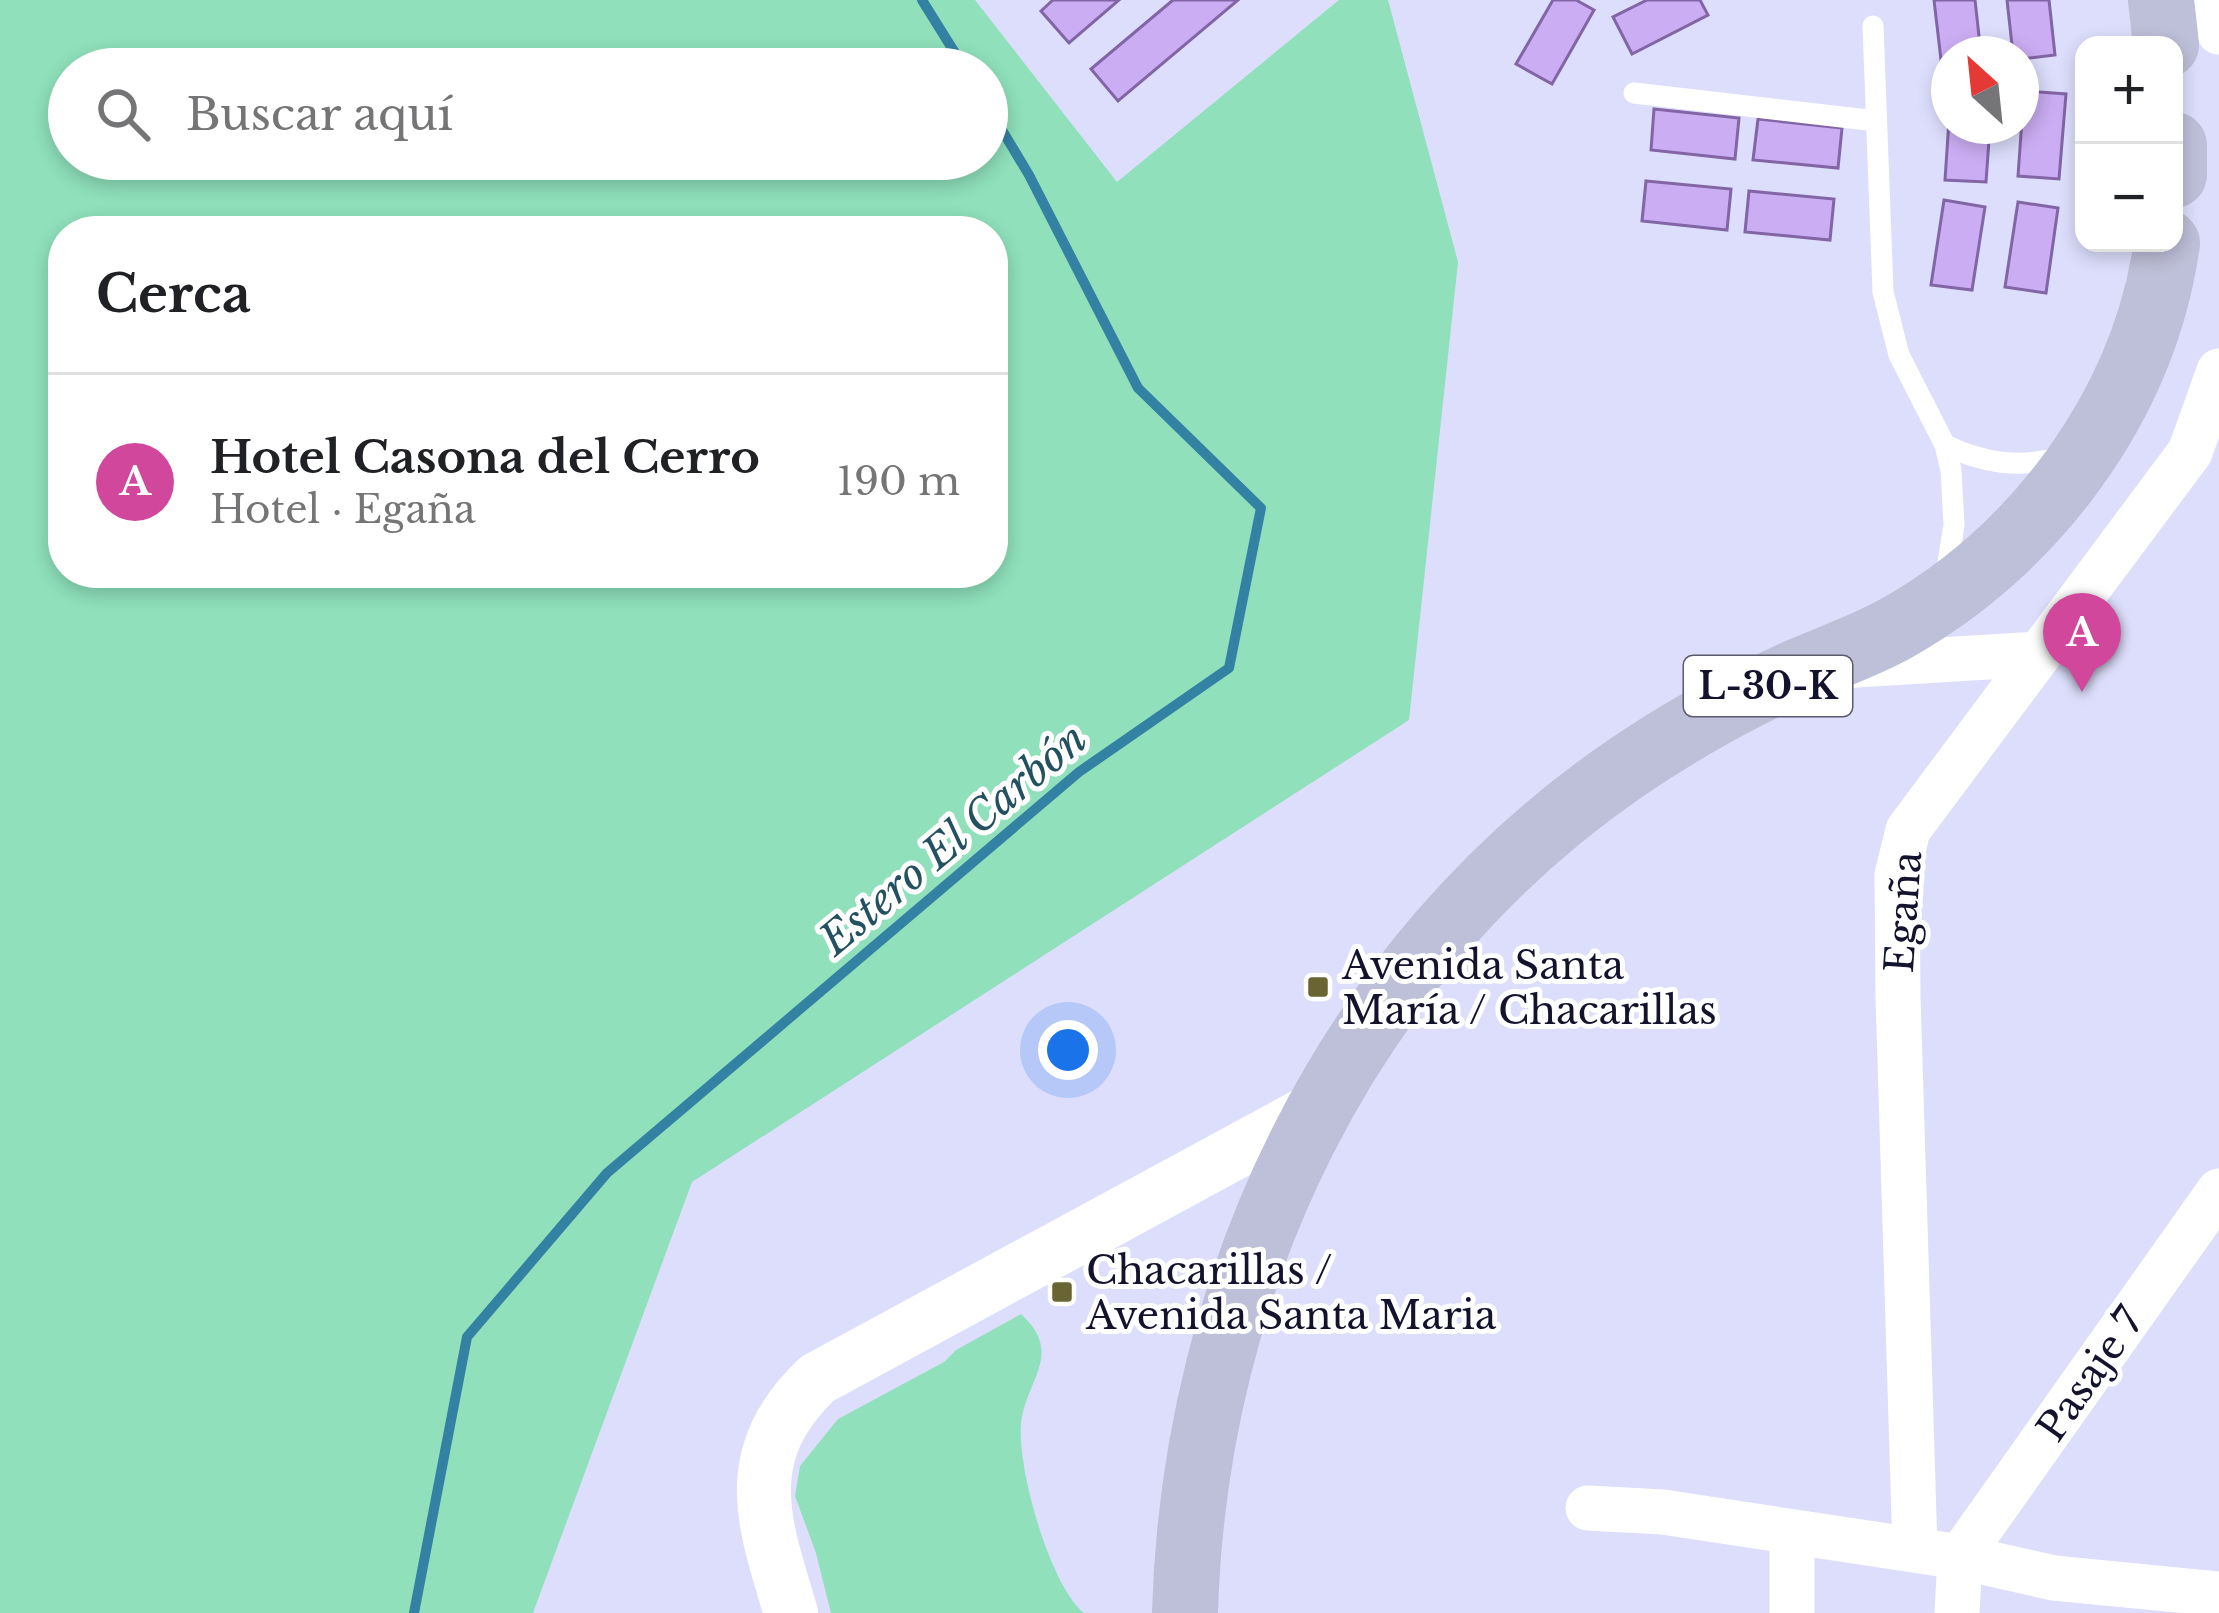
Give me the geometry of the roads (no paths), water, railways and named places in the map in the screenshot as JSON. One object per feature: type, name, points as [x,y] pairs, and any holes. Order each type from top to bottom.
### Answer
[{"type":"main road","points":[[2161,0],[2165,36]]},
{"type":"main road","name":"L-30-K","points":[[1185,1613],[1193,1496],[1226,1336],[1266,1220],[1317,1108],[1373,1018],[1416,962],[1512,860],[1565,813],[1681,732],[1894,629],[1935,604],[2009,545],[2092,442],[2138,352],[2165,252]]},
{"type":"street","points":[[2209,0],[2219,32]]},
{"type":"street","name":"Egaña","points":[[1916,1550],[1897,875],[1909,830],[2039,654],[2204,464],[2219,371]]},
{"type":"street","points":[[1807,668],[2039,654]]},
{"type":"street","points":[[791,1613],[761,1491],[770,1445],[781,1421],[807,1388],[840,1364],[1317,1108]]},
{"type":"street","name":"Pasaje 7","points":[[1960,1557],[2219,1191]]},
{"type":"street","points":[[1588,1508],[1663,1512],[1916,1550],[2054,1578],[2219,1594]]},
{"type":"street","points":[[1792,1534],[1792,1613]]},
{"type":"street","points":[[1957,1613],[1960,1557]]},
{"type":"lane","points":[[1873,26],[1883,292],[1899,355],[1945,445],[1955,497],[1945,579],[1935,604]]},
{"type":"lane","points":[[1634,93],[1876,121]]},
{"type":"lane","points":[[1945,445],[1991,463],[2018,465],[2069,454],[2092,442]]},
{"type":"waterway","name":"Estero El Carbón","points":[[922,0],[952,48]]},
{"type":"waterway","name":"Estero El Carbón","points":[[414,1613],[467,1337],[607,1173],[1079,772],[1229,668],[1261,508],[1138,388],[1008,140]]},
{"type":"place","name":"Hotel Casona del Cerro","points":[[2082,692]]},
{"type":"place","name":"Avenida Santa María / Chacarillas","points":[[1318,987]]},
{"type":"place","name":"Chacarillas / Avenida Santa Maria","points":[[1062,1292]]}]
